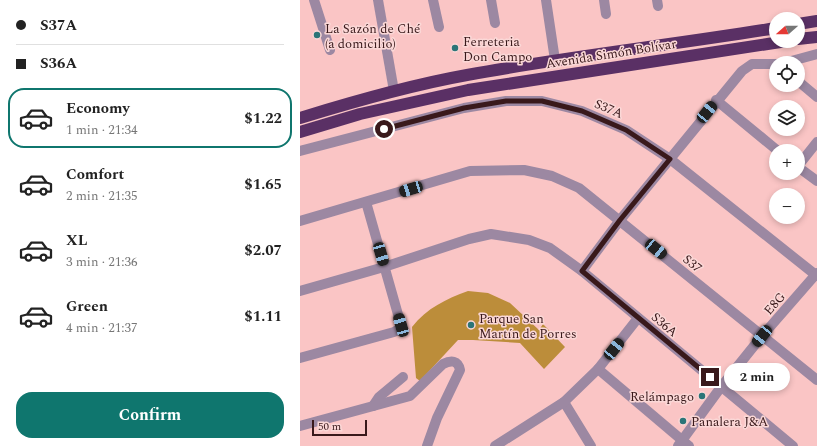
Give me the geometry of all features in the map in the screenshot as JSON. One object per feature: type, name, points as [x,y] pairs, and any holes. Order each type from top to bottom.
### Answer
[{"type":"highway","points":[[805,23],[817,21]]},
{"type":"highway","name":"Avenida Simón Bolívar","points":[[300,118],[394,91],[466,75],[555,60],[769,29]]},
{"type":"highway","points":[[723,50],[719,42],[748,32]]},
{"type":"highway","points":[[805,38],[817,36]]},
{"type":"highway","name":"Avenida Simón Bolívar","points":[[300,132],[360,114],[468,90],[769,44]]},
{"type":"street","points":[[314,0],[330,50]]},
{"type":"street","points":[[378,0],[394,91]]},
{"type":"street","points":[[433,0],[439,27]]},
{"type":"street","points":[[491,0],[495,23]]},
{"type":"street","points":[[546,0],[555,60]]},
{"type":"street","points":[[604,0],[606,14]]},
{"type":"street","points":[[805,57],[817,54]]},
{"type":"street","points":[[582,271],[620,220],[716,100],[742,71],[752,64],[769,64]]},
{"type":"street","points":[[805,87],[817,97]]},
{"type":"street","points":[[716,100],[769,144]]},
{"type":"street","name":"S37A","points":[[300,151],[464,108],[506,101],[535,101],[555,104],[588,114],[626,130],[670,159],[816,274]]},
{"type":"street","points":[[805,158],[817,142]]},
{"type":"street","name":"S37","points":[[300,221],[470,171],[524,170],[552,176],[579,188],[817,380]]},
{"type":"street","points":[[805,172],[817,181]]},
{"type":"street","points":[[300,358],[394,332],[399,329],[401,325],[366,202]]},
{"type":"street","name":"S36A","points":[[300,291],[384,267],[470,239],[492,234],[513,236],[529,240],[550,248],[582,271],[793,446]]},
{"type":"street","name":"E8G","points":[[683,444],[721,387],[762,336],[816,274]]},
{"type":"street","points":[[502,444],[564,402],[598,369],[638,318]]},
{"type":"street","points":[[300,426],[410,396],[443,364],[448,361],[453,361],[456,362],[460,370],[437,418],[427,446]]},
{"type":"street","points":[[598,369],[683,444]]},
{"type":"street","points":[[373,406],[379,398],[403,377]]},
{"type":"street","points":[[564,402],[591,446]]},
{"type":"shaded area","points":[[468,291],[488,293],[510,303],[539,330],[543,324],[565,347],[544,369],[520,343],[458,340],[420,381],[416,378],[412,327],[424,314],[437,305]]},
{"type":"place","name":"La Sazón de Ché (a domicilio)","points":[[317,35]]},
{"type":"place","name":"Ferreteria Don Campo","points":[[455,48]]},
{"type":"place","name":"Parque San Martín de Porres","points":[[471,325]]},
{"type":"place","name":"Relámpago","points":[[702,396]]},
{"type":"place","name":"Panalera J&A","points":[[683,421]]},
{"type":"route","points":[[384,129],[464,108],[506,101],[542,101],[582,111],[626,130],[670,159],[620,220],[582,271],[710,377]]}]
